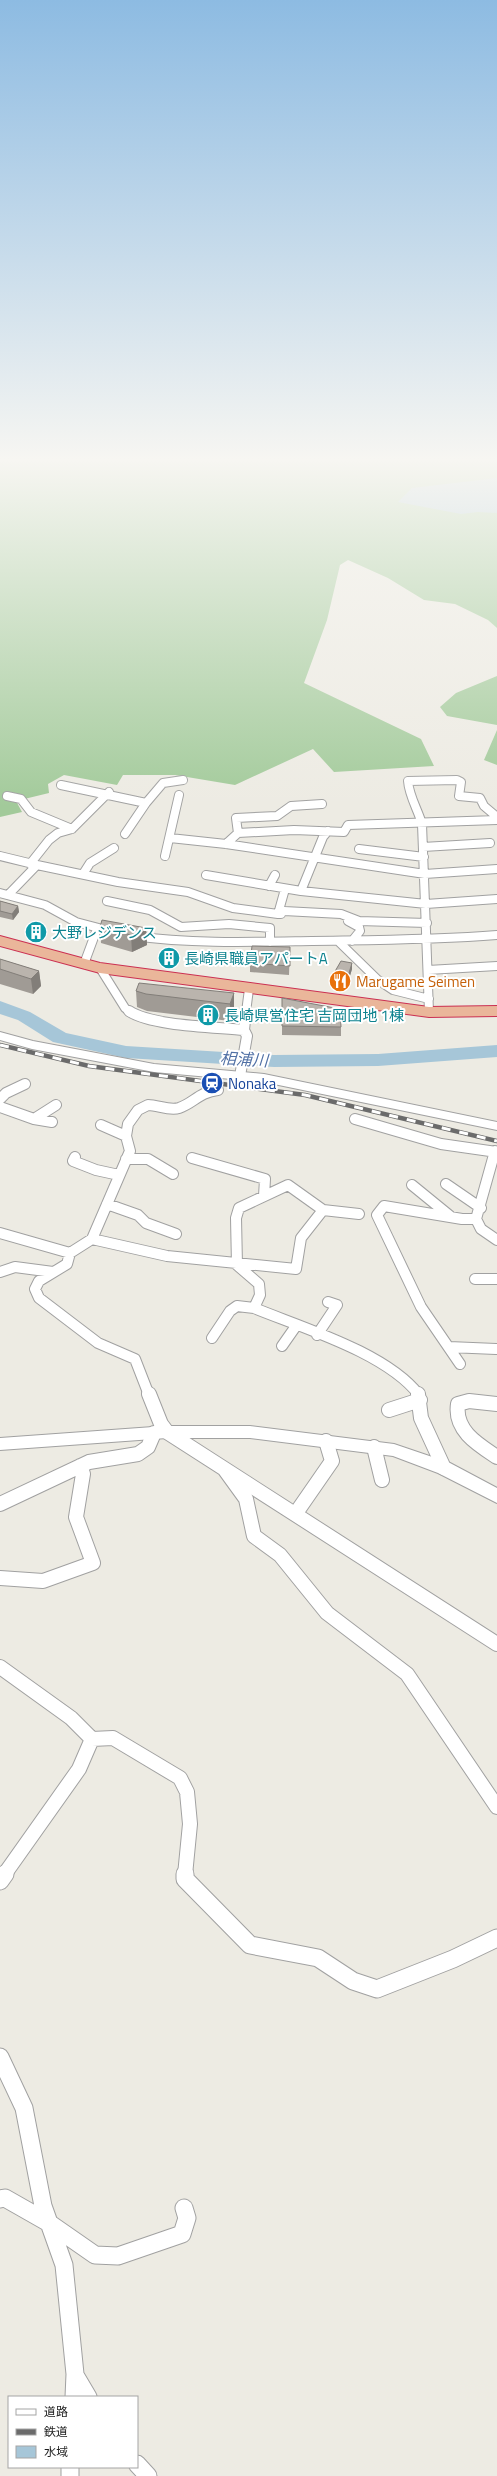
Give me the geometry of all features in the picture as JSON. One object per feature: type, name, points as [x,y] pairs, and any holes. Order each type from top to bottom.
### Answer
[{"type":"highway","points":[[0,941],[100,968],[249,989],[497,1011]]},
{"type":"street","points":[[125,834],[146,803],[163,783],[183,780]]},
{"type":"street","points":[[338,941],[378,980],[393,990],[429,1005],[428,923],[422,824],[416,804],[409,792],[408,781],[457,780],[461,782],[460,796],[480,798],[484,806],[497,817]]},
{"type":"street","points":[[61,785],[105,796],[146,803]]},
{"type":"street","points":[[4,894],[34,865],[49,840],[58,833],[72,829],[112,789]]},
{"type":"street","points":[[7,796],[20,799],[31,812],[72,829]]},
{"type":"street","points":[[165,856],[179,796]]},
{"type":"street","points":[[238,833],[236,818],[277,816],[291,806],[322,804]]},
{"type":"street","points":[[370,815],[373,825]]},
{"type":"street","points":[[226,844],[238,833],[328,830],[344,832],[348,825],[422,824],[497,820]]},
{"type":"street","points":[[301,891],[323,837],[328,830]]},
{"type":"street","points":[[170,838],[226,844],[425,874],[497,869]]},
{"type":"street","points":[[423,847],[490,843]]},
{"type":"street","points":[[83,874],[90,863],[114,848]]},
{"type":"street","points":[[359,849],[424,857]]},
{"type":"street","points":[[0,856],[34,865],[188,892],[233,908],[305,917],[327,916],[354,923],[360,931],[352,941]]},
{"type":"street","points":[[206,875],[285,889],[362,894],[426,904],[497,899]]},
{"type":"street","points":[[269,886],[275,875]]},
{"type":"street","points":[[281,913],[285,889]]},
{"type":"street","points":[[4,894],[45,904],[76,922],[97,929],[154,940],[270,942],[428,940],[497,935]]},
{"type":"street","points":[[107,901],[150,910],[181,927],[229,924],[270,928],[270,942]]},
{"type":"street","points":[[281,913],[341,914],[359,921],[428,923]]},
{"type":"street","points":[[84,964],[97,929]]},
{"type":"street","points":[[428,970],[497,966]]},
{"type":"street","points":[[100,968],[126,1008],[135,1015],[179,1024],[246,1033]]},
{"type":"street","points":[[241,1071],[246,1033],[249,989]]},
{"type":"street","points":[[0,1036],[32,1045],[154,1068],[241,1071],[264,1078],[497,1126]]},
{"type":"street","points":[[0,1099],[6,1093],[25,1084]]},
{"type":"street","points":[[0,1504],[89,1462],[138,1454],[148,1447],[160,1433],[161,1424],[135,1359],[98,1343],[40,1298],[35,1289],[38,1281],[67,1264],[70,1253],[92,1239],[130,1151],[126,1136],[133,1114],[139,1108],[156,1105],[167,1110],[182,1108],[196,1096],[209,1091],[218,1090]]},
{"type":"street","points":[[34,1119],[56,1105]]},
{"type":"street","points":[[0,1107],[34,1119],[52,1122]]},
{"type":"street","points":[[355,1119],[441,1144],[496,1151],[486,1178],[481,1208],[476,1219]]},
{"type":"street","points":[[101,1125],[126,1136]]},
{"type":"street","points":[[75,1157],[73,1161],[96,1170],[119,1175]]},
{"type":"street","points":[[192,1158],[265,1179],[264,1196]]},
{"type":"street","points":[[126,1159],[148,1159],[173,1174]]},
{"type":"street","points":[[446,1184],[481,1208]]},
{"type":"street","points":[[254,1308],[260,1295],[259,1284],[237,1265],[236,1218],[239,1208],[288,1185],[323,1210],[359,1214]]},
{"type":"street","points":[[412,1185],[452,1218]]},
{"type":"street","points":[[107,1204],[138,1215],[146,1223],[163,1226],[176,1234]]},
{"type":"street","points":[[460,1364],[421,1307],[377,1215],[384,1206],[452,1218],[476,1219]]},
{"type":"street","points":[[92,1239],[125,1249],[163,1256],[237,1265],[296,1269],[301,1238],[323,1210]]},
{"type":"street","points":[[476,1219],[481,1229],[497,1240]]},
{"type":"street","points":[[0,1233],[70,1253]]},
{"type":"street","points":[[0,1272],[16,1267],[53,1272]]},
{"type":"street","points":[[475,1279],[497,1280]]},
{"type":"street","points":[[317,1335],[337,1305],[328,1302]]},
{"type":"street","points":[[212,1338],[230,1312],[237,1306],[254,1308],[382,1362],[409,1383],[420,1400],[420,1416],[440,1453],[444,1468]]},
{"type":"street","points":[[282,1346],[296,1326]]},
{"type":"street","points":[[449,1347],[496,1349]]},
{"type":"street","points":[[390,1410],[420,1400]]},
{"type":"street","points":[[497,1404],[469,1401],[458,1404],[456,1410],[459,1422],[466,1433],[497,1456]]},
{"type":"street","points":[[0,1444],[160,1433],[250,1432],[394,1450],[444,1468],[497,1496]]},
{"type":"street","points":[[160,1433],[221,1465],[497,1644]]},
{"type":"street","points":[[296,1513],[332,1462],[326,1441]]},
{"type":"street","points":[[374,1447],[382,1480]]},
{"type":"street","points":[[221,1465],[246,1499],[254,1536],[280,1555],[327,1613],[407,1674],[497,1807]]},
{"type":"street","points":[[1,1580],[43,1581],[56,1578],[93,1563],[76,1517],[83,1474],[80,1466]]},
{"type":"street","points":[[0,1667],[71,1718],[92,1739],[113,1738],[180,1778],[187,1792],[190,1824],[185,1879],[250,1944],[318,1958],[353,1981],[377,1989],[453,1959],[497,1938]]},
{"type":"street","points":[[0,1880],[79,1769],[92,1739]]},
{"type":"street","points":[[0,2057],[24,2108],[43,2206],[64,2265],[75,2374],[74,2396]]},
{"type":"street","points":[[0,2199],[5,2198],[49,2223],[95,2255],[118,2256],[182,2234],[187,2218],[184,2208]]},
{"type":"street","points":[[75,2374],[87,2396]]},
{"type":"street","points":[[138,2465],[148,2476]]},
{"type":"green space","points":[[0,577],[337,577],[327,620],[304,683],[421,739],[434,766],[334,772],[313,749],[235,785],[175,775],[123,775],[117,785],[64,775],[48,784],[49,793],[16,801],[22,812],[0,817]]},
{"type":"green space","points":[[385,577],[497,577],[497,628],[488,620],[455,604],[424,600]]},
{"type":"green space","points":[[497,676],[497,725],[447,716],[440,707],[456,693]]},
{"type":"green space","points":[[497,730],[497,765],[484,760]]},
{"type":"building","points":[[0,901],[18,906],[12,914],[0,911]]},
{"type":"building","points":[[102,920],[146,928],[131,935],[100,927]]},
{"type":"building","points":[[252,946],[290,947],[290,966],[250,963]]},
{"type":"building","points":[[0,959],[39,971],[31,979],[0,969]]},
{"type":"building","points":[[341,961],[352,963],[346,983],[330,980]]},
{"type":"building","points":[[139,983],[234,993],[230,1004],[146,994],[136,991]]},
{"type":"building","points":[[282,998],[340,1009],[341,1027],[282,1026]]},
{"type":"waterway","name":"相浦川","points":[[0,1007],[24,1016],[60,1038],[126,1052],[274,1061],[378,1060],[497,1051]]},
{"type":"railway","points":[[0,1045],[89,1066],[305,1095],[497,1141]]},
{"type":"place","name":"大野レジデンス","points":[[36,932]]},
{"type":"place","name":"長崎県職員アパートA","points":[[169,958]]},
{"type":"place","name":"Marugame Seimen","points":[[340,981]]},
{"type":"place","name":"長崎県営住宅 吉岡団地 1棟","points":[[208,1015]]},
{"type":"place","name":"Nonaka","points":[[212,1083]]}]
